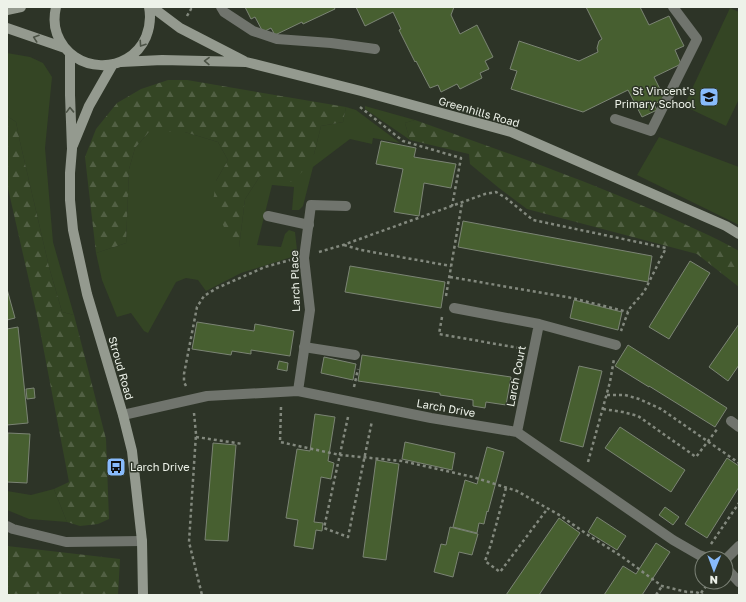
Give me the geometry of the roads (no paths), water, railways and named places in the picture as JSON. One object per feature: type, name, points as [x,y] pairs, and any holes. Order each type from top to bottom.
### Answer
[{"type":"street","points":[[7,10],[21,7]]},
{"type":"street","points":[[56,7],[54,18],[57,34],[68,51]]},
{"type":"street","points":[[117,63],[133,55],[143,44],[149,30],[151,15],[150,7]]},
{"type":"street","name":"Greenhills Road","points":[[150,7],[180,28],[246,62]]},
{"type":"street","points":[[221,7],[224,12],[253,30],[277,39],[331,43],[375,50]]},
{"type":"street","points":[[615,119],[650,131],[697,39],[673,7]]},
{"type":"street","points":[[7,28],[68,51]]},
{"type":"street","name":"Greenhills Road","points":[[68,51],[78,59],[92,65],[106,66],[117,63],[162,60],[246,62],[361,91],[511,132],[726,226],[739,234]]},
{"type":"street","name":"Stroud Road","points":[[68,51],[72,149],[70,200],[73,230],[87,294],[132,451],[142,541],[142,595]]},
{"type":"street","name":"Stroud Road","points":[[72,149],[89,106],[117,63]]},
{"type":"street","name":"Larch Place","points":[[298,390],[310,310],[305,256],[311,205],[346,206]]},
{"type":"street","points":[[268,216],[309,225]]},
{"type":"street","points":[[454,308],[539,324],[616,345]]},
{"type":"street","name":"Larch Court","points":[[517,432],[539,324]]},
{"type":"street","points":[[304,347],[355,355]]},
{"type":"street","name":"Larch Drive","points":[[122,415],[207,396],[298,390],[431,418],[517,432],[673,540],[694,552]]},
{"type":"street","points":[[7,526],[13,529],[66,542],[142,541]]},
{"type":"place","name":"St Vincent's Primary School","points":[[709,97]]},
{"type":"place","name":"Larch Drive","points":[[116,467]]}]
